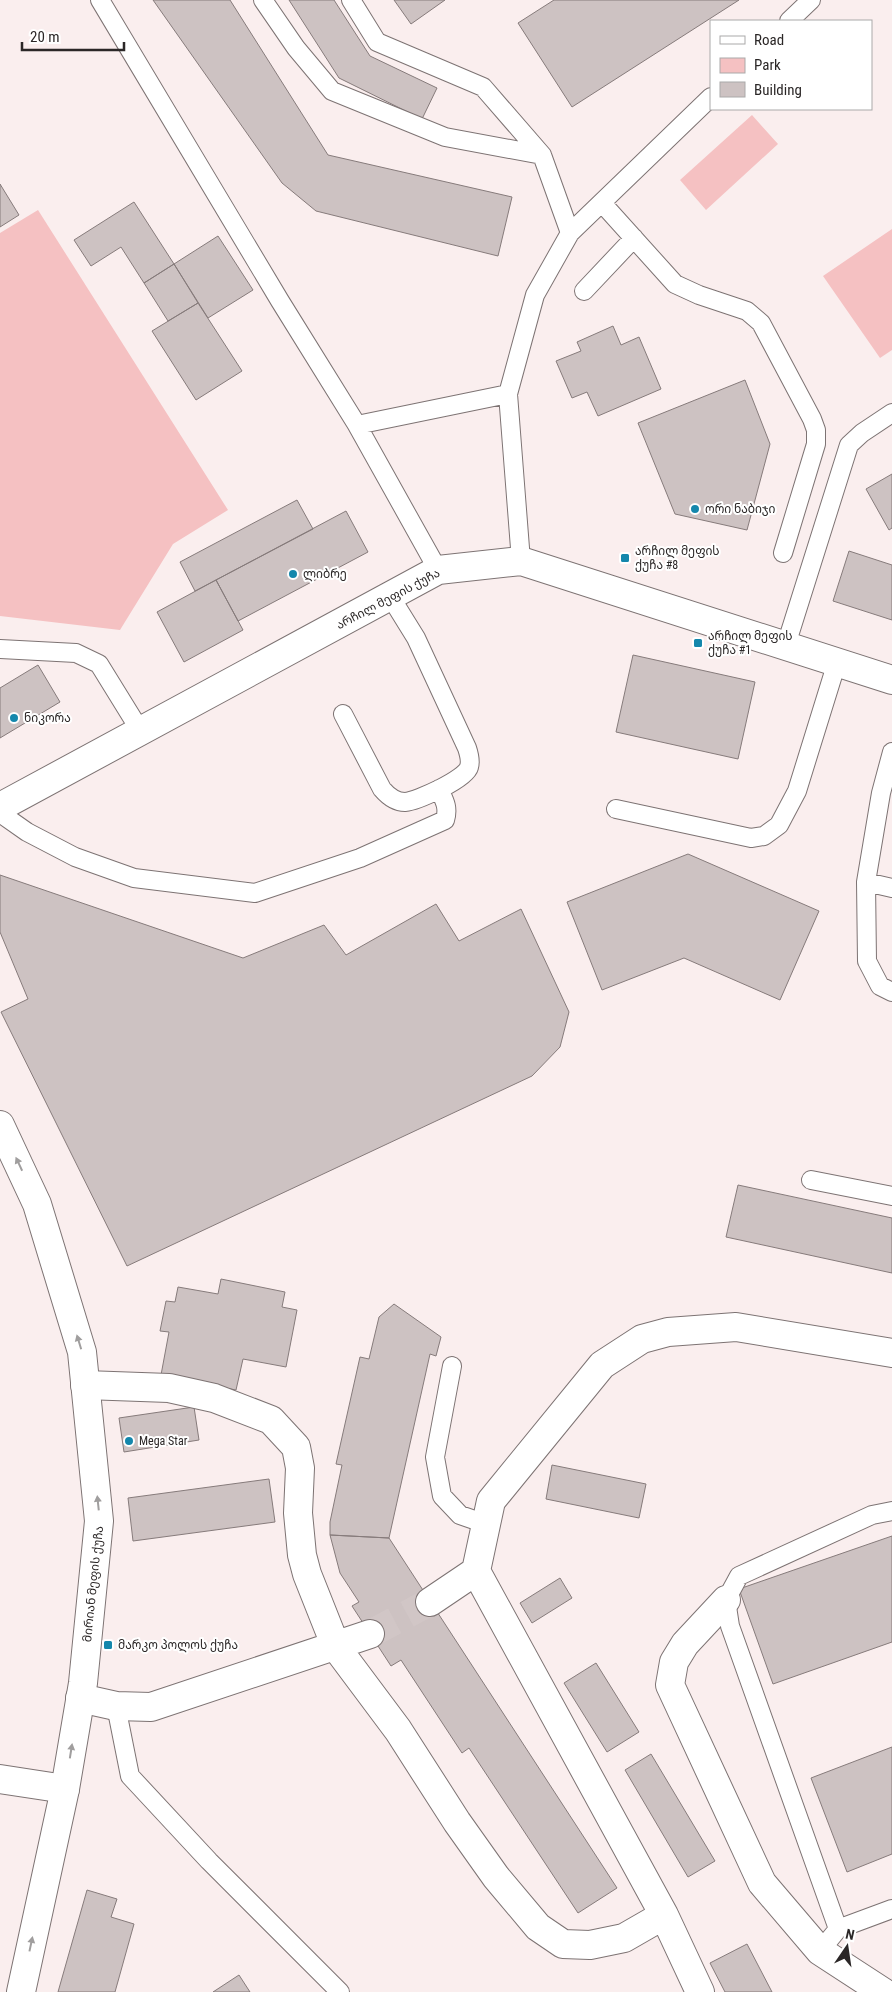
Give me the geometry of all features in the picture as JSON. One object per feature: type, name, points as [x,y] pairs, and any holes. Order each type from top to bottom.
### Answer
[{"type":"street","name":"არჩილ მეფის ქუჩა","points":[[0,807],[438,570],[521,561],[892,680]]},
{"type":"street","name":"მირიან მეფის ქუჩა","points":[[0,1124],[37,1204],[82,1352],[100,1521],[80,1698],[65,1789],[21,1992]]},
{"type":"street","points":[[700,1992],[664,1915],[476,1571],[491,1501],[602,1365],[642,1339],[668,1332],[736,1327],[824,1340],[892,1353]]},
{"type":"street","points":[[85,1385],[169,1388],[214,1398],[271,1420],[296,1446],[300,1468],[298,1513],[302,1555],[307,1574],[336,1647],[398,1730],[457,1822],[496,1877],[538,1927],[563,1944],[590,1945],[624,1938],[664,1915]]},
{"type":"street","points":[[430,1602],[476,1571]]},
{"type":"street","points":[[726,1600],[685,1644],[674,1662],[670,1684],[762,1884],[820,1951],[883,1992]]},
{"type":"street","points":[[80,1698],[116,1706],[151,1708],[370,1634]]},
{"type":"street","points":[[0,1779],[65,1789]]},
{"type":"lane","points":[[100,0],[280,301],[357,425],[438,570]]},
{"type":"lane","points":[[263,0],[296,48],[332,91],[445,137],[542,155]]},
{"type":"lane","points":[[351,0],[377,42],[483,87],[542,155],[570,233]]},
{"type":"lane","points":[[790,20],[811,0]]},
{"type":"lane","points":[[521,561],[508,394],[535,294],[570,233],[710,98]]},
{"type":"lane","points":[[602,202],[675,284],[699,295],[747,311],[761,323],[812,419],[816,430],[816,444],[783,553]]},
{"type":"lane","points":[[584,291],[634,238]]},
{"type":"lane","points":[[357,425],[508,394]]},
{"type":"lane","points":[[786,645],[849,445],[862,433],[892,413]]},
{"type":"lane","points":[[343,714],[382,789],[388,796],[396,800],[406,802],[439,789],[458,780],[466,773],[469,767],[470,756],[416,638],[390,596]]},
{"type":"lane","points":[[0,649],[76,653],[99,664],[141,732]]},
{"type":"lane","points":[[616,809],[751,838],[764,836],[779,825],[797,791],[837,662]]},
{"type":"lane","points":[[892,752],[881,793],[866,882],[866,961],[880,986],[892,992]]},
{"type":"lane","points":[[0,813],[26,832],[75,858],[134,878],[255,893],[360,858],[444,820],[447,805],[439,789]]},
{"type":"lane","points":[[866,882],[892,888]]},
{"type":"lane","points":[[811,1180],[892,1196]]},
{"type":"lane","points":[[452,1366],[435,1457],[442,1496],[460,1514],[486,1524]]},
{"type":"lane","points":[[838,1930],[730,1626],[726,1600],[739,1576],[872,1515],[892,1510]]},
{"type":"lane","points":[[116,1706],[130,1776],[209,1861],[340,1992]]},
{"type":"lane","points":[[820,1951],[838,1930],[892,1909]]},
{"type":"green space","points":[[752,115],[778,144],[706,210],[680,180]]},
{"type":"green space","points":[[38,210],[228,510],[173,544],[120,630],[0,616],[0,233]]},
{"type":"green space","points":[[892,229],[892,350],[880,358],[823,276]]},
{"type":"building","points":[[153,0],[230,0],[328,155],[512,197],[498,256],[316,211],[282,183]]},
{"type":"building","points":[[289,0],[334,0],[370,56],[437,88],[422,119],[339,78]]},
{"type":"building","points":[[394,0],[445,0],[411,24]]},
{"type":"building","points":[[554,0],[739,0],[572,107],[518,23]]},
{"type":"building","points":[[0,184],[19,215],[0,227]]},
{"type":"building","points":[[134,202],[174,264],[144,283],[121,247],[91,266],[74,240]]},
{"type":"building","points":[[218,236],[253,290],[208,318],[174,264]]},
{"type":"building","points":[[174,264],[198,303],[168,321],[144,283]]},
{"type":"building","points":[[198,303],[242,371],[196,400],[152,331]]},
{"type":"building","points":[[613,326],[621,345],[639,337],[661,389],[598,416],[587,392],[572,398],[556,361],[581,351],[577,342]]},
{"type":"building","points":[[745,380],[770,444],[747,530],[675,514],[638,423]]},
{"type":"building","points":[[892,474],[892,528],[889,530],[866,489]]},
{"type":"building","points":[[297,500],[313,529],[195,591],[180,562]]},
{"type":"building","points":[[346,511],[368,552],[238,621],[216,580]]},
{"type":"building","points":[[849,551],[892,565],[892,620],[833,601]]},
{"type":"building","points":[[216,580],[243,630],[184,662],[157,612]]},
{"type":"building","points":[[633,655],[755,682],[738,759],[616,732]]},
{"type":"building","points":[[38,665],[60,702],[0,738],[0,688]]},
{"type":"building","points":[[688,854],[819,911],[780,1000],[684,958],[602,990],[567,902]]},
{"type":"building","points":[[0,875],[243,958],[324,925],[346,955],[436,904],[459,941],[521,909],[569,1012],[560,1047],[532,1076],[127,1266],[1,1012],[28,999],[0,932]]},
{"type":"building","points":[[738,1185],[892,1218],[892,1273],[726,1237]]},
{"type":"building","points":[[221,1279],[285,1292],[282,1307],[297,1310],[286,1367],[243,1359],[236,1390],[161,1375],[169,1332],[160,1331],[166,1301],[175,1302],[178,1287],[218,1294]]},
{"type":"building","points":[[394,1304],[441,1337],[436,1356],[430,1354],[389,1538],[330,1535],[330,1522],[342,1465],[336,1464],[360,1357],[369,1359],[379,1317]]},
{"type":"building","points":[[194,1407],[199,1440],[124,1452],[119,1418]]},
{"type":"building","points":[[552,1465],[646,1484],[639,1518],[546,1499]]},
{"type":"building","points":[[269,1479],[275,1522],[133,1541],[128,1498]]},
{"type":"building","points":[[330,1535],[389,1538],[617,1888],[578,1913],[469,1748],[462,1753],[401,1660],[391,1666],[352,1606],[359,1602],[340,1573]]},
{"type":"building","points":[[892,1536],[892,1642],[773,1684],[739,1589]]},
{"type":"building","points":[[560,1578],[572,1598],[532,1623],[520,1603]]},
{"type":"building","points":[[596,1663],[639,1732],[607,1752],[564,1683]]},
{"type":"building","points":[[892,1747],[892,1854],[847,1872],[811,1778]]},
{"type":"building","points":[[651,1754],[715,1861],[688,1877],[625,1770]]},
{"type":"building","points":[[87,1890],[117,1899],[111,1917],[134,1924],[115,1992],[58,1992]]},
{"type":"building","points":[[747,1944],[772,1992],[725,1992],[710,1963]]},
{"type":"building","points":[[239,1975],[250,1992],[213,1992]]},
{"type":"tunnel","points":[[370,1634],[430,1602]]},
{"type":"place","name":"ორი ნაბიჯი","points":[[695,509]]},
{"type":"place","name":"არჩილ მეფის ქუჩა #8","points":[[625,558]]},
{"type":"place","name":"ლიბრე","points":[[293,574]]},
{"type":"place","name":"არჩილ მეფის ქუჩა #1","points":[[698,643]]},
{"type":"place","name":"ნიკორა","points":[[14,718]]},
{"type":"place","name":"Mega Star","points":[[129,1441]]},
{"type":"place","name":"მარკო პოლოს ქუჩა","points":[[108,1645]]}]
